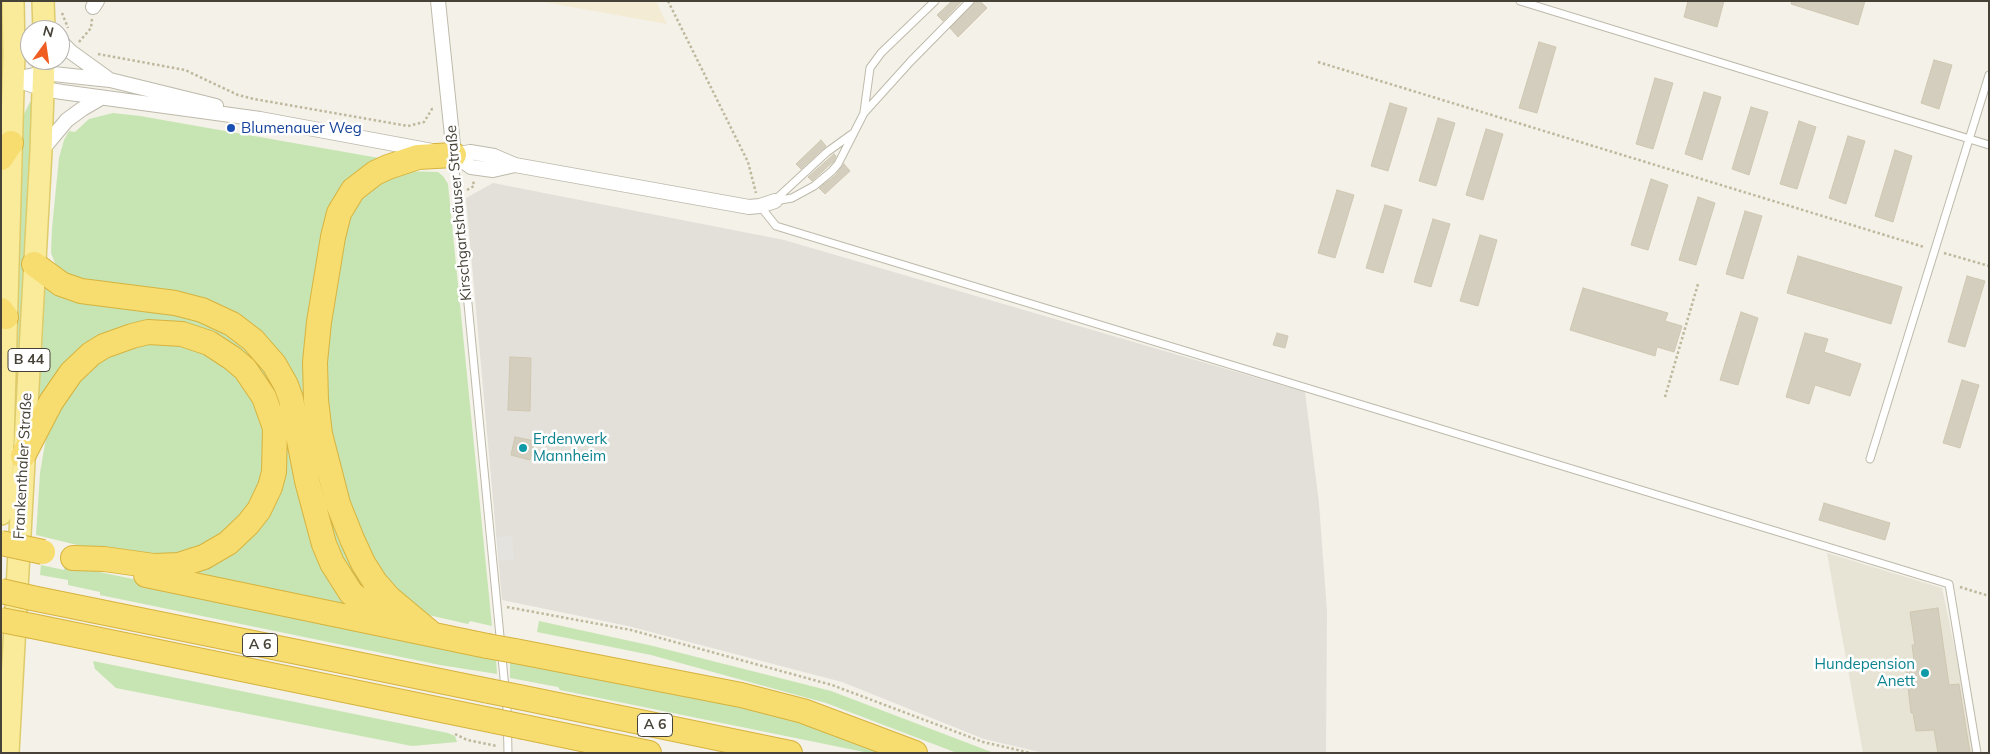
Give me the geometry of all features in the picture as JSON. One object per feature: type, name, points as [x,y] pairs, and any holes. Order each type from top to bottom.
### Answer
[{"type":"highway","points":[[432,634],[390,598],[375,582],[363,563],[352,539],[338,504],[320,434],[316,400],[315,362],[319,322],[333,237],[339,212],[353,190],[375,173],[418,157],[454,155]]},
{"type":"highway","points":[[34,264],[61,284],[81,291],[175,303],[202,310],[232,324],[253,340],[274,364],[286,385],[291,399],[307,481],[324,544],[332,563],[351,593],[395,627]]},
{"type":"highway","points":[[23,456],[51,402],[71,373],[91,354],[104,346],[148,332],[182,334],[209,343],[245,369],[264,397],[275,428],[276,451],[274,472],[270,487],[259,510],[248,524],[228,543],[204,557],[179,564],[154,566],[104,559],[73,558]]},
{"type":"highway","points":[[1,543],[102,566],[487,646],[740,695],[803,711],[915,753]]},
{"type":"highway","name":"A 6","points":[[1,592],[790,753]]},
{"type":"highway","name":"A 6","points":[[1,620],[648,753]]},
{"type":"main road","name":"Frankenthaler Straße","points":[[1,514],[6,150],[13,79],[13,1]]},
{"type":"main road","points":[[48,20],[52,3]]},
{"type":"main road","name":"Frankenthaler Straße","points":[[8,753],[17,613],[23,456],[44,74]]},
{"type":"street","name":"Kirschgartshäuser Straße","points":[[438,1],[454,155]]},
{"type":"street","points":[[70,49],[71,52],[110,80]]},
{"type":"street","points":[[44,74],[101,98],[260,119],[454,155],[470,152],[494,156],[515,165],[749,207],[760,206],[775,200]]},
{"type":"street","points":[[13,79],[44,74],[110,80],[187,98],[260,119]]},
{"type":"street","points":[[41,151],[67,120],[101,98]]},
{"type":"lane","points":[[864,113],[870,68],[881,53],[935,1]]},
{"type":"lane","points":[[775,200],[792,198],[814,186],[838,164],[864,113],[970,1]]},
{"type":"lane","points":[[1520,1],[1989,145]]},
{"type":"lane","points":[[1870,459],[1989,75]]},
{"type":"lane","points":[[775,200],[828,152],[855,132]]},
{"type":"lane","name":"Kirschgartshäuser Straße","points":[[454,155],[507,709],[508,751]]},
{"type":"lane","points":[[760,206],[776,226],[1949,584],[1978,753]]},
{"type":"path","points":[[668,1],[748,162],[760,206]]},
{"type":"path","points":[[52,3],[63,20]]},
{"type":"path","points":[[78,43],[91,28]]},
{"type":"path","points":[[74,37],[83,46]]},
{"type":"path","points":[[94,52],[185,70],[238,95],[254,99],[408,126],[424,122],[432,109],[449,109]]},
{"type":"path","points":[[1318,62],[1989,266]]},
{"type":"path","points":[[1665,397],[1698,284]]},
{"type":"path","points":[[1949,584],[1989,596]]},
{"type":"path","points":[[496,604],[631,630],[832,685],[983,742],[1031,753]]},
{"type":"path","points":[[455,734],[467,740],[508,751]]},
{"type":"shaded area","points":[[538,1],[656,1],[667,24]]},
{"type":"shaded area","name":"Erdenwerk Mannheim","points":[[493,183],[784,240],[1305,392],[1319,503],[1327,612],[1326,753],[1044,753],[984,739],[842,682],[628,626],[502,600],[466,198]]},
{"type":"shaded area","points":[[512,536],[514,560],[499,561],[497,537]]},
{"type":"shaded area","points":[[1827,553],[1942,588],[1975,753],[1863,753]]},
{"type":"green space","points":[[30,102],[33,103],[13,531],[9,530],[20,132],[22,118]]},
{"type":"green space","points":[[113,113],[140,116],[379,158],[380,160],[354,181],[310,350],[370,597],[338,559],[269,344],[79,281],[60,270],[55,263],[51,253],[52,228],[59,158],[64,140],[69,131],[75,132],[89,119]]},
{"type":"green space","points":[[396,172],[438,172],[448,184],[492,626],[470,621],[468,624],[424,614],[411,606],[366,556],[327,436],[325,323],[353,202]]},
{"type":"green space","points":[[42,284],[190,316],[225,331],[250,350],[268,370],[283,399],[323,567],[334,589],[351,608],[177,572],[206,564],[280,473],[242,358],[128,326],[37,418]]},
{"type":"green space","points":[[165,336],[224,359],[257,403],[263,430],[264,456],[259,485],[247,514],[228,537],[178,554],[149,555],[102,551],[36,535],[40,473],[47,432],[53,412],[90,361]]},
{"type":"green space","points":[[41,565],[64,570],[65,565],[469,648],[496,657],[497,674],[440,665],[100,595],[100,592],[68,585],[68,580],[40,575]]},
{"type":"green space","points":[[539,621],[653,646],[831,691],[994,753],[957,753],[826,703],[651,655],[537,632]]},
{"type":"green space","points":[[93,661],[448,733],[455,736],[457,742],[412,746],[116,688],[95,669]]},
{"type":"green space","points":[[510,662],[749,705],[888,753],[869,753],[560,690],[558,687],[510,678]]},
{"type":"building","points":[[952,1],[962,1],[943,21],[937,15]]},
{"type":"building","points":[[975,1],[980,1],[987,8],[958,37],[950,28]]},
{"type":"building","points":[[1688,1],[1724,1],[1717,27],[1684,17]]},
{"type":"building","points":[[1792,1],[1865,1],[1858,25],[1791,4]]},
{"type":"building","points":[[1539,42],[1556,47],[1537,113],[1519,108]]},
{"type":"building","points":[[1934,60],[1952,65],[1939,109],[1921,103]]},
{"type":"building","points":[[1655,78],[1673,83],[1653,149],[1636,144]]},
{"type":"building","points":[[1704,92],[1721,97],[1702,160],[1685,154]]},
{"type":"building","points":[[1390,103],[1407,108],[1388,171],[1371,166]]},
{"type":"building","points":[[1751,107],[1768,112],[1749,175],[1732,169]]},
{"type":"building","points":[[1438,118],[1455,123],[1436,186],[1419,181]]},
{"type":"building","points":[[1799,121],[1816,127],[1797,189],[1780,184]]},
{"type":"building","points":[[1486,129],[1503,134],[1483,200],[1466,195]]},
{"type":"building","points":[[1848,136],[1865,141],[1846,204],[1829,198]]},
{"type":"building","points":[[821,140],[826,146],[801,169],[796,164]]},
{"type":"building","points":[[1895,150],[1912,156],[1893,222],[1875,216]]},
{"type":"building","points":[[834,154],[836,156],[834,161],[812,181],[808,177]]},
{"type":"building","points":[[844,164],[850,171],[825,194],[819,188],[836,175]]},
{"type":"building","points":[[1651,179],[1668,185],[1648,250],[1631,245]]},
{"type":"building","points":[[1337,190],[1354,195],[1335,258],[1318,253]]},
{"type":"building","points":[[1698,197],[1715,203],[1696,265],[1679,260]]},
{"type":"building","points":[[1385,205],[1402,210],[1383,273],[1366,268]]},
{"type":"building","points":[[1745,211],[1762,216],[1743,279],[1726,274]]},
{"type":"building","points":[[1433,219],[1450,224],[1431,287],[1414,282]]},
{"type":"building","points":[[1480,235],[1497,240],[1478,306],[1460,301]]},
{"type":"building","points":[[1798,256],[1902,287],[1891,324],[1787,293]]},
{"type":"building","points":[[1967,276],[1985,281],[1965,347],[1948,342]]},
{"type":"building","points":[[1583,288],[1668,313],[1665,321],[1682,326],[1674,352],[1657,347],[1655,356],[1570,330]]},
{"type":"building","points":[[1741,312],[1758,318],[1738,385],[1720,380]]},
{"type":"building","points":[[1277,333],[1288,336],[1285,348],[1273,345]]},
{"type":"building","points":[[1805,333],[1828,339],[1824,352],[1861,364],[1850,396],[1815,385],[1809,404],[1786,397]]},
{"type":"building","points":[[510,357],[531,358],[530,411],[508,410]]},
{"type":"building","points":[[1962,380],[1979,385],[1960,448],[1943,443]]},
{"type":"building","name":"Erdenwerk Mannheim","points":[[515,437],[535,441],[530,460],[511,455]]},
{"type":"building","points":[[1824,503],[1890,523],[1885,540],[1819,520]]},
{"type":"building","points":[[1938,608],[1949,685],[1959,684],[1970,753],[1938,753],[1934,730],[1916,731],[1913,713],[1911,713],[1906,669],[1915,668],[1912,645],[1915,645],[1910,612]]},
{"type":"place","name":"Blumenauer Weg","points":[[231,128]]},
{"type":"place","name":"Erdenwerk Mannheim","points":[[523,448]]},
{"type":"place","name":"Hundepension Anett","points":[[1925,673]]}]
